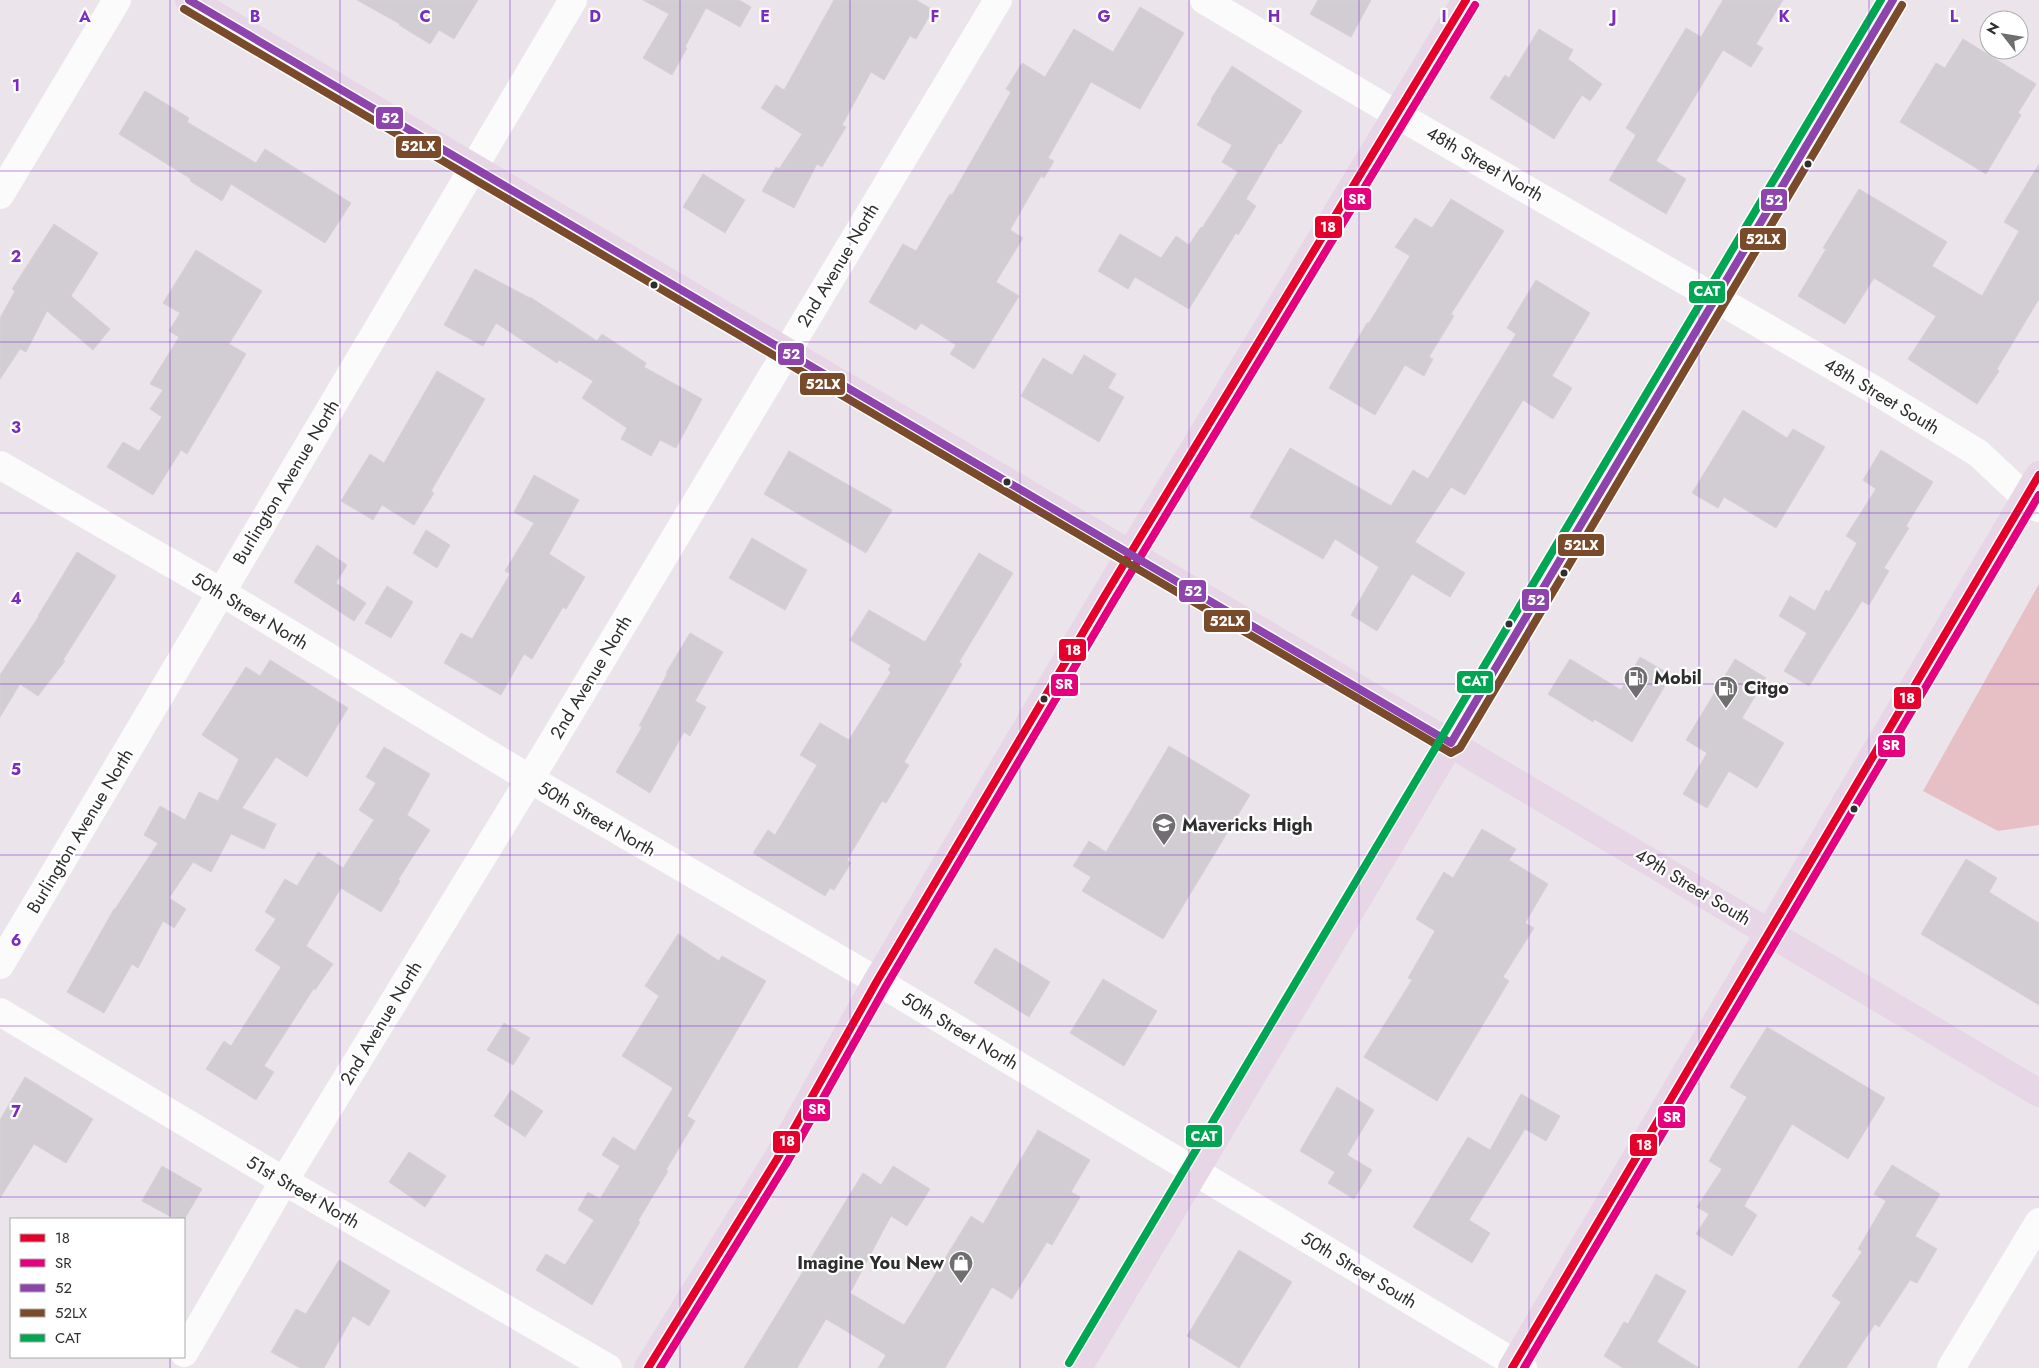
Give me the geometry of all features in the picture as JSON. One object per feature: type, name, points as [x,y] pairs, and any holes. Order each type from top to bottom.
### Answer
[{"type":"main road","name":"49th Street South","points":[[189,0],[1451,743],[2039,1093]]},
{"type":"main road","points":[[648,1368],[777,1159],[877,981],[1130,554],[1466,0]]},
{"type":"main road","points":[[1078,1368],[1892,0]]},
{"type":"main road","points":[[1516,1366],[1770,933],[2032,503],[2039,475]]},
{"type":"street","points":[[0,196],[117,0]]},
{"type":"street","name":"Burlington Avenue North","points":[[0,965],[573,0]]},
{"type":"street","name":"2nd Avenue North","points":[[185,1351],[284,1181],[530,779],[998,0]]},
{"type":"street","name":"48th Street North","points":[[1204,0],[1715,299]]},
{"type":"street","name":"48th Street South","points":[[1715,299],[1871,388],[1978,453],[2032,503]]},
{"type":"street","name":"50th Street North","points":[[0,465],[221,592],[530,779],[877,981],[1195,1173]]},
{"type":"street","name":"51st Street North","points":[[0,1012],[284,1181],[608,1368]]},
{"type":"street","name":"50th Street South","points":[[1195,1173],[1516,1366]]},
{"type":"street","points":[[1951,1368],[2039,1222]]},
{"type":"shaded area","points":[[2039,584],[2039,825],[1998,831],[1923,791]]},
{"type":"building","points":[[357,0],[478,0],[454,39],[439,30],[430,44],[400,24]]},
{"type":"building","points":[[643,0],[739,0],[751,7],[740,27],[706,8],[672,75],[643,58],[669,14]]},
{"type":"building","points":[[834,0],[916,0],[933,10],[916,39],[910,36],[884,80],[871,72],[842,125],[846,127],[822,167],[817,164],[794,208],[762,191],[776,167],[779,169],[802,134],[761,108],[776,85],[784,90]]},
{"type":"building","points":[[1318,0],[1371,0],[1351,37],[1310,14]]},
{"type":"building","points":[[1723,0],[1783,0],[1756,44],[1763,48],[1751,67],[1723,50],[1656,161],[1686,179],[1666,214],[1609,180],[1636,135],[1626,128],[1686,28],[1701,37]]},
{"type":"building","points":[[1140,7],[1184,33],[1140,109],[1091,82],[1048,158],[1054,161],[1044,178],[1041,176],[1010,230],[1023,238],[996,282],[1019,296],[974,369],[950,354],[956,345],[921,323],[916,330],[869,302],[903,244],[916,251],[950,194],[952,195],[1011,92],[1006,89],[1022,63],[1045,77],[1074,29],[1113,52]]},
{"type":"building","points":[[1539,29],[1573,50],[1568,59],[1602,84],[1590,101],[1582,95],[1554,139],[1490,98],[1505,75],[1509,78]]},
{"type":"building","points":[[1963,39],[1979,49],[1979,60],[1997,60],[2036,84],[2018,113],[2021,115],[1986,174],[1900,122],[1936,63],[1945,68]]},
{"type":"building","points":[[1232,66],[1302,111],[1281,144],[1279,143],[1246,199],[1256,206],[1238,235],[1236,233],[1189,309],[1135,277],[1128,289],[1098,271],[1120,234],[1161,258],[1176,236],[1189,245],[1202,228],[1238,172],[1222,162],[1232,145],[1197,125]]},
{"type":"building","points":[[145,91],[189,118],[187,122],[256,163],[265,149],[351,203],[325,243],[231,184],[222,201],[190,181],[191,179],[119,134]]},
{"type":"building","points":[[2039,164],[2039,299],[1997,369],[1999,371],[1977,404],[1908,359],[1936,316],[1874,278],[1845,324],[1798,296],[1826,249],[1823,248],[1859,189],[1947,242],[1932,266],[1982,296],[2019,231],[2004,222]]},
{"type":"building","points":[[703,174],[745,200],[725,233],[683,207]]},
{"type":"building","points":[[1451,199],[1504,231],[1451,314],[1454,316],[1429,357],[1433,359],[1424,376],[1405,365],[1375,415],[1329,388],[1367,323],[1369,323],[1410,256],[1395,247],[1415,218],[1432,228]]},
{"type":"building","points":[[54,224],[98,253],[71,296],[110,329],[93,350],[47,311],[26,352],[20,349],[0,379],[0,318],[15,291],[12,289]]},
{"type":"building","points":[[196,250],[262,291],[229,344],[246,354],[187,454],[181,450],[153,495],[107,467],[123,442],[139,451],[162,417],[150,409],[163,390],[150,384],[179,337],[169,331],[180,313],[163,303]]},
{"type":"building","points":[[475,269],[530,297],[597,341],[602,334],[646,363],[644,367],[702,399],[676,448],[660,440],[651,456],[621,439],[627,428],[582,398],[593,381],[559,360],[557,363],[496,323],[483,346],[444,325]]},
{"type":"building","points":[[1536,280],[1590,313],[1552,376],[1572,388],[1553,419],[1523,400],[1465,495],[1451,487],[1415,542],[1465,573],[1450,597],[1412,574],[1377,631],[1351,615],[1379,567],[1335,539],[1323,559],[1250,517],[1290,448],[1391,506],[1413,470],[1428,479],[1516,334],[1507,328]]},
{"type":"building","points":[[1084,355],[1116,374],[1108,388],[1124,397],[1099,442],[1021,396],[1043,358],[1072,375]]},
{"type":"building","points":[[437,371],[485,399],[431,491],[434,493],[414,525],[382,505],[373,520],[341,501],[370,454],[384,463]]},
{"type":"building","points":[[1743,410],[1787,438],[1793,429],[1825,447],[1776,528],[1724,497],[1718,508],[1692,493]]},
{"type":"building","points":[[1881,450],[1933,482],[1906,526],[1909,528],[1884,568],[1889,571],[1869,605],[1862,601],[1809,686],[1784,671],[1807,633],[1779,616],[1790,596],[1815,611],[1826,590],[1829,592],[1857,543],[1846,536],[1876,489],[1863,480]]},
{"type":"building","points":[[789,451],[892,510],[866,553],[764,494]]},
{"type":"building","points":[[534,475],[579,500],[549,554],[585,577],[566,609],[563,607],[532,659],[524,654],[501,695],[444,663],[461,633],[472,639],[510,574],[505,571],[534,523],[514,512]]},
{"type":"building","points":[[426,530],[450,545],[437,568],[413,553]]},
{"type":"building","points":[[752,538],[807,570],[785,610],[729,578]]},
{"type":"building","points":[[317,545],[347,565],[336,583],[366,603],[354,621],[294,582]]},
{"type":"building","points":[[77,552],[116,576],[63,660],[65,661],[38,696],[20,684],[0,717],[0,675],[39,616]]},
{"type":"building","points":[[979,553],[1013,573],[959,662],[962,664],[904,762],[909,765],[886,803],[882,801],[847,860],[851,863],[834,890],[830,888],[825,896],[753,853],[768,830],[775,835],[817,765],[800,755],[820,723],[849,740],[891,672],[888,670],[891,665],[850,640],[869,610],[925,642]]},
{"type":"building","points":[[387,586],[413,602],[391,638],[365,623]]},
{"type":"building","points":[[690,633],[723,652],[695,701],[706,707],[690,736],[684,732],[650,793],[616,772],[642,727],[639,726],[666,673]]},
{"type":"building","points":[[1640,657],[1671,675],[1632,742],[1594,719],[1593,722],[1548,694],[1570,659],[1621,690]]},
{"type":"building","points":[[1735,659],[1766,678],[1742,718],[1784,743],[1757,788],[1729,771],[1707,808],[1683,794],[1707,753],[1686,740]]},
{"type":"building","points":[[270,660],[348,708],[307,777],[276,757],[242,808],[276,824],[264,849],[231,834],[211,872],[193,862],[169,898],[186,909],[174,928],[163,921],[138,968],[132,964],[104,1013],[67,992],[114,909],[158,843],[144,835],[160,806],[185,820],[199,792],[218,801],[239,759],[202,735],[246,667],[260,676]]},
{"type":"building","name":"Mavericks High","points":[[1169,746],[1250,795],[1163,939],[1082,891],[1091,877],[1073,866],[1089,841],[1106,852]]},
{"type":"building","points":[[384,747],[430,774],[407,815],[430,830],[398,880],[400,881],[381,912],[341,888],[306,946],[333,964],[315,990],[314,988],[264,1066],[274,1072],[256,1100],[206,1069],[224,1041],[231,1046],[281,967],[255,950],[276,919],[265,912],[285,879],[297,886],[318,852],[343,868],[374,820],[359,810],[376,783],[366,777]]},
{"type":"building","points":[[1482,829],[1516,849],[1509,860],[1548,884],[1525,923],[1534,928],[1503,977],[1509,981],[1437,1101],[1364,1057],[1412,980],[1408,978],[1435,931],[1416,919],[1444,872],[1453,878]]},
{"type":"building","points":[[1966,859],[1997,878],[1989,892],[2039,923],[2039,1005],[1921,934]]},
{"type":"building","points":[[678,934],[719,961],[722,956],[766,981],[687,1116],[695,1121],[592,1305],[536,1270],[546,1254],[565,1265],[594,1220],[578,1210],[588,1192],[600,1199],[620,1166],[602,1155],[613,1137],[635,1151],[673,1088],[622,1056],[659,996],[645,986]]},
{"type":"building","points":[[995,948],[1050,982],[1029,1017],[974,983]]},
{"type":"building","points":[[1103,979],[1157,1011],[1124,1066],[1070,1033]]},
{"type":"building","points":[[504,1023],[530,1038],[513,1065],[487,1050]]},
{"type":"building","points":[[1767,1027],[1885,1098],[1848,1159],[1792,1124],[1744,1206],[1757,1215],[1732,1256],[1696,1234],[1709,1214],[1697,1207],[1722,1169],[1709,1161],[1747,1097],[1730,1087]]},
{"type":"building","points":[[25,1077],[93,1119],[66,1163],[34,1144],[0,1198],[0,1120]]},
{"type":"building","points":[[1337,1087],[1374,1110],[1347,1155],[1372,1170],[1354,1199],[1328,1183],[1335,1172],[1300,1151]]},
{"type":"building","points":[[511,1090],[543,1111],[525,1137],[494,1116]]},
{"type":"building","points":[[1521,1094],[1560,1116],[1546,1141],[1525,1129],[1469,1220],[1490,1233],[1472,1263],[1413,1227],[1468,1137],[1490,1150]]},
{"type":"building","points":[[1038,1130],[1090,1160],[1071,1192],[1080,1197],[1052,1245],[1047,1242],[1012,1299],[992,1287],[945,1368],[878,1368],[886,1355],[826,1319],[797,1368],[744,1368],[863,1173],[881,1185],[893,1166],[930,1189],[907,1226],[891,1216],[850,1293],[904,1325],[971,1216],[983,1224]]},
{"type":"building","points":[[409,1152],[446,1176],[425,1207],[389,1182]]},
{"type":"building","points":[[1892,1165],[1940,1194],[1915,1236],[1937,1249],[1917,1283],[1910,1280],[1879,1327],[1875,1324],[1846,1368],[1798,1368],[1841,1302],[1832,1296],[1862,1252],[1858,1249],[1886,1201],[1874,1194]]},
{"type":"building","points":[[162,1166],[202,1189],[185,1218],[173,1218],[142,1201]]},
{"type":"building","points":[[1239,1250],[1292,1282],[1239,1368],[1187,1336]]},
{"type":"building","points":[[339,1260],[390,1291],[369,1326],[353,1316],[324,1368],[300,1368],[271,1352],[296,1309],[306,1314]]},
{"type":"building","points":[[1656,1274],[1686,1291],[1657,1342],[1699,1368],[1623,1368],[1604,1356],[1624,1322],[1628,1324]]},
{"type":"transit line","name":"52","points":[[189,0],[1451,743],[1893,0]]},
{"type":"transit line","name":"18","points":[[648,1368],[777,1159],[877,981],[1104,597],[1466,0]]},
{"type":"transit line","name":"CAT","points":[[1069,1363],[1881,0]]},
{"type":"transit line","name":"SR","points":[[660,1368],[786,1164],[886,986],[1113,602],[1475,5]]},
{"type":"transit line","name":"52LX","points":[[184,9],[1451,753],[1460,748],[1902,5]]},
{"type":"transit line","name":"18","points":[[1512,1368],[2039,475]]},
{"type":"transit line","name":"SR","points":[[1524,1368],[2039,495]]},
{"type":"place","name":"Mobil","points":[[1636,699]]},
{"type":"place","name":"Citgo","points":[[1726,709]]},
{"type":"place","name":"Mavericks High","points":[[1164,846]]},
{"type":"place","name":"Imagine You New","points":[[961,1284]]}]
